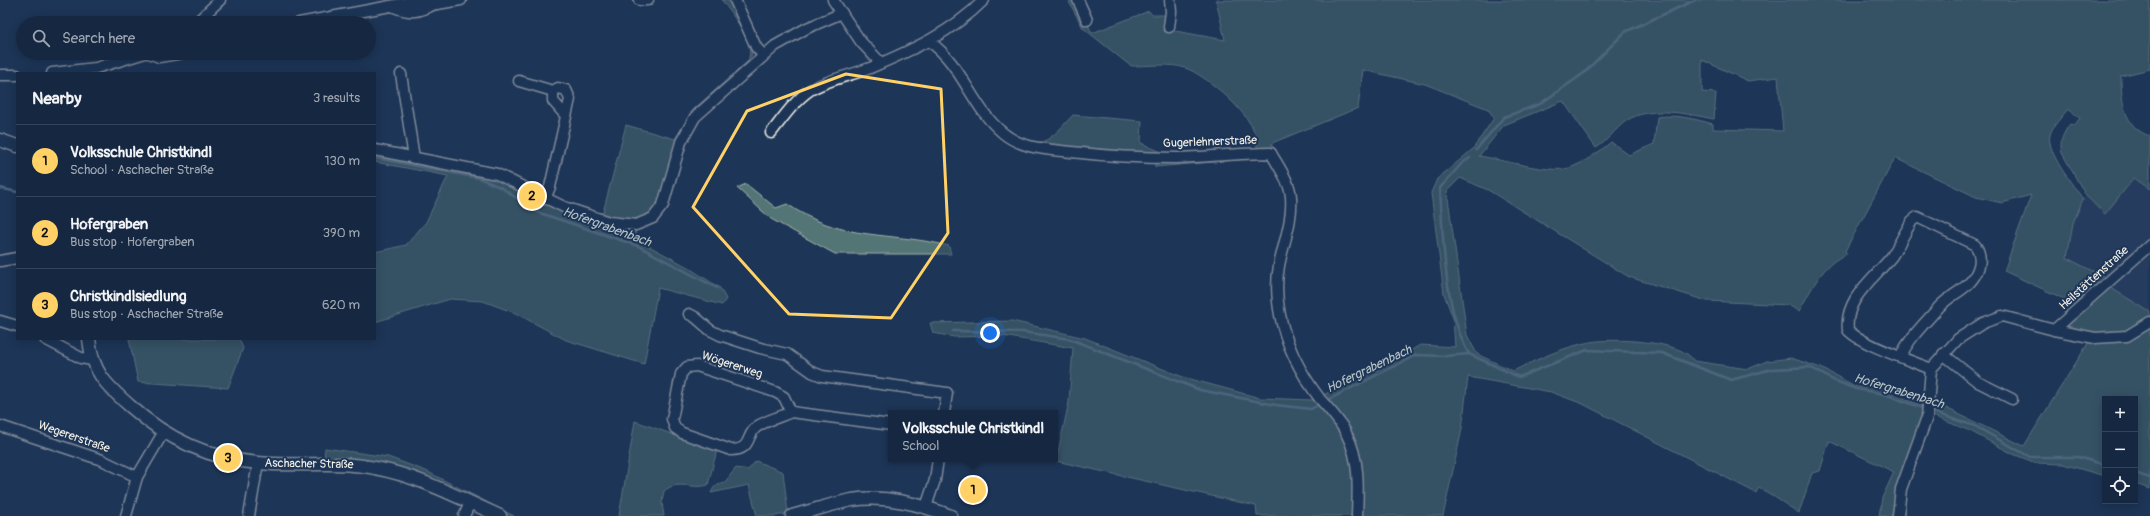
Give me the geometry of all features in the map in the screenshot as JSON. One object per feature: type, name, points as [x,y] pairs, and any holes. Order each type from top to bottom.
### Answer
[{"type":"street","points":[[203,16],[220,0]]},
{"type":"street","points":[[331,16],[394,7],[410,12],[419,11],[437,4],[461,0]]},
{"type":"street","points":[[639,0],[648,0]]},
{"type":"street","points":[[734,0],[756,47],[763,55]]},
{"type":"street","points":[[833,0],[861,42],[880,62]]},
{"type":"street","points":[[771,133],[808,92],[827,82],[930,42],[965,18],[984,0]]},
{"type":"street","points":[[1078,0],[1087,20]]},
{"type":"street","points":[[1169,27],[1171,12],[1170,0]]},
{"type":"street","points":[[376,150],[498,174],[545,199],[587,215],[616,224],[636,225],[653,218],[663,205],[676,156],[687,130],[695,117],[763,55],[790,36],[842,13]]},
{"type":"street","name":"Gugerlehnerstraße","points":[[930,42],[948,56],[979,106],[991,122],[1010,138],[1029,147],[1140,157],[1178,158],[1271,153],[1283,175],[1291,197],[1288,231],[1278,267],[1277,291],[1280,314],[1286,339],[1296,361],[1320,398],[1340,423],[1352,446],[1357,477],[1357,516]]},
{"type":"street","points":[[61,72],[96,68],[122,60]]},
{"type":"street","points":[[401,74],[414,158]]},
{"type":"street","points":[[0,76],[16,75]]},
{"type":"street","points":[[519,81],[553,91],[558,88],[562,88],[569,94],[569,104],[550,187],[545,199]]},
{"type":"street","points":[[553,91],[553,101],[566,116]]},
{"type":"street","points":[[0,140],[16,146]]},
{"type":"street","points":[[1901,356],[1907,345],[1940,306],[1970,283],[1975,275],[1980,261],[1980,254],[1975,245],[1917,217],[1912,221],[1892,255],[1856,296],[1851,307],[1848,330],[1855,337],[1931,369]]},
{"type":"street","name":"Heilstättenstraße","points":[[2054,330],[2150,245]]},
{"type":"street","points":[[0,261],[16,258]]},
{"type":"street","name":"Wögererweg","points":[[689,314],[696,317],[710,330],[720,335],[760,348],[788,354],[812,372],[822,376],[947,393],[944,410]]},
{"type":"street","points":[[1898,516],[1901,489],[1927,417],[1931,369],[1943,354],[1976,327],[1996,317],[2013,317],[2054,330],[2095,338],[2127,336],[2150,322]]},
{"type":"street","points":[[0,320],[16,326]]},
{"type":"street","points":[[47,340],[81,358],[92,360],[89,340]]},
{"type":"street","points":[[1943,354],[1978,382],[2012,399]]},
{"type":"street","name":"Aschacher Straße","points":[[92,360],[100,375],[120,397],[163,433],[202,451],[258,463],[329,463],[376,468],[409,477],[500,516]]},
{"type":"street","name":"Wögererweg","points":[[697,366],[775,392],[784,397],[791,412],[758,426],[754,429],[745,446],[739,450],[731,450],[682,433],[675,428],[672,419],[681,374],[687,367],[697,366]]},
{"type":"street","points":[[791,412],[888,425]]},
{"type":"street","name":"Wegererstraße","points":[[0,426],[102,460],[137,477]]},
{"type":"street","points":[[126,516],[137,477],[163,433]]},
{"type":"street","points":[[926,507],[935,480],[938,462]]},
{"type":"street","points":[[250,516],[258,463]]},
{"type":"street","points":[[792,516],[839,503],[865,499],[910,503],[951,516]]},
{"type":"street","points":[[464,516],[470,503]]},
{"type":"highlighted area","points":[[846,74],[941,89],[948,233],[891,318],[789,314],[693,207],[747,111]]},
{"type":"shaded area","points":[[2134,178],[2150,189],[2150,312],[2067,258],[2073,223],[2083,199],[2086,196],[2099,209]]},
{"type":"green space","points":[[722,0],[731,0],[752,47],[751,59],[695,112],[662,199],[655,209],[643,219],[636,221],[602,216],[626,125],[675,139],[694,109],[748,61],[750,53],[746,37]]},
{"type":"green space","points":[[1071,0],[1076,0],[1092,33],[1149,11],[1152,15],[1168,15],[1170,30],[1225,40],[1216,0],[2150,0],[2150,69],[2121,76],[2123,103],[2129,120],[2134,127],[2150,136],[2150,189],[2134,178],[2105,214],[2086,196],[2062,153],[2061,141],[2064,134],[2070,124],[2074,126],[2080,118],[2068,109],[2055,125],[2050,135],[2052,150],[2056,159],[2083,199],[2073,223],[2067,258],[2108,279],[2077,305],[2004,271],[2031,195],[2002,203],[1976,197],[1895,158],[1845,251],[1847,254],[1838,258],[1818,278],[1799,311],[1788,305],[1707,301],[1629,277],[1488,190],[1460,178],[1447,191],[1467,335],[1477,354],[1513,371],[1560,350],[1590,342],[1614,340],[1646,342],[1662,345],[1687,354],[1694,361],[1748,369],[1767,361],[1791,358],[1821,368],[1857,387],[1879,388],[1923,406],[1942,406],[2024,446],[2090,340],[2103,341],[2150,325],[2150,489],[2138,485],[2138,396],[2102,396],[2102,475],[2063,464],[2036,463],[2013,454],[1970,431],[1933,416],[1918,452],[1906,491],[1904,516],[1879,516],[1882,498],[1894,472],[1829,441],[1820,471],[1812,473],[1799,513],[1759,487],[1756,493],[1583,404],[1551,392],[1468,377],[1462,429],[1443,516],[1257,516],[1256,506],[1058,461],[1058,452],[1069,402],[1073,348],[1003,336],[954,337],[933,333],[930,323],[1012,321],[1085,338],[1183,377],[1260,398],[1312,400],[1378,370],[1420,345],[1455,347],[1453,318],[1444,294],[1431,193],[1437,179],[1473,149],[1494,118],[1488,109],[1425,84],[1363,70],[1358,108],[1272,143],[1272,151],[1178,154],[1256,149],[1257,139],[1252,127],[1244,115],[1220,90],[1207,80],[1180,66],[1132,66],[1128,64],[1083,28],[1069,2]],"holes":[[[1702,60],[1748,81],[1778,77],[1783,131],[1713,129],[1713,124],[1706,122],[1664,116],[1657,117],[1654,144],[1629,155],[1611,142],[1591,157],[1569,168],[1538,168],[1479,156],[1504,125],[1563,101],[1596,148],[1626,121],[1646,113],[1681,113],[1714,119],[1716,93],[1702,92]]]},
{"type":"green space","points":[[1073,115],[1142,121],[1141,143],[1159,151],[1175,154],[1139,155],[1035,143],[1043,141],[1054,135]]},
{"type":"green space","points":[[1010,133],[1032,143],[1019,141]]},
{"type":"green space","points":[[376,155],[495,177],[556,208],[599,223],[621,229],[636,230],[634,238],[686,266],[720,288],[726,299],[722,305],[658,288],[644,364],[566,340],[515,313],[483,301],[450,299],[376,322],[376,252],[406,245],[426,222],[448,176],[376,162]]},
{"type":"green space","points":[[1266,157],[1269,161],[1260,158],[1155,167],[1155,160]]},
{"type":"green space","points":[[746,184],[776,208],[787,204],[807,216],[847,230],[866,234],[927,241],[949,246],[951,254],[835,254],[771,219],[737,188]]},
{"type":"green space","points":[[2108,286],[2150,312],[2150,318],[2134,329],[2124,333],[2107,335],[2089,334],[2064,327]]},
{"type":"green space","points":[[129,340],[239,340],[243,348],[228,388],[138,382]]},
{"type":"green space","points":[[635,421],[717,450],[708,485],[680,485],[664,491],[662,503],[664,516],[619,516]]},
{"type":"green space","points":[[325,448],[388,457],[426,471],[514,516],[509,516],[459,493],[324,459]]},
{"type":"green space","points":[[756,461],[783,472],[788,513],[776,516],[757,516],[749,485],[711,493],[716,485],[725,482],[736,468],[748,470]]},
{"type":"waterway","points":[[1476,150],[1504,117],[1540,104],[1584,73],[1625,32],[1695,0]]},
{"type":"waterway","name":"Hofergrabenbach","points":[[376,158],[479,178],[502,188],[537,212],[638,246],[717,288]]},
{"type":"waterway","points":[[1469,354],[1454,316],[1446,273],[1440,188],[1462,163],[1470,158]]},
{"type":"waterway","name":"Hofergrabenbach","points":[[0,188],[16,192]]},
{"type":"waterway","name":"Hofergrabenbach","points":[[953,331],[1023,332],[1070,339],[1200,390],[1276,405],[1311,409],[1322,403]]},
{"type":"waterway","name":"Hofergrabenbach","points":[[1326,401],[1416,355],[1446,356],[1469,354],[1519,377],[1587,350],[1662,353],[1731,380],[1772,369],[1810,367],[1833,380],[1856,389],[1885,394],[1925,409]]},
{"type":"waterway","name":"Hofergrabenbach","points":[[1929,411],[1975,426],[2030,457],[2078,457],[2102,464]]},
{"type":"waterway","name":"Hofergrabenbach","points":[[2138,474],[2150,478]]},
{"type":"place","name":"Hofergraben","points":[[532,196]]},
{"type":"place","name":"Christkindlsiedlung","points":[[228,458]]},
{"type":"place","name":"Volksschule Christkindl","points":[[973,490]]}]
